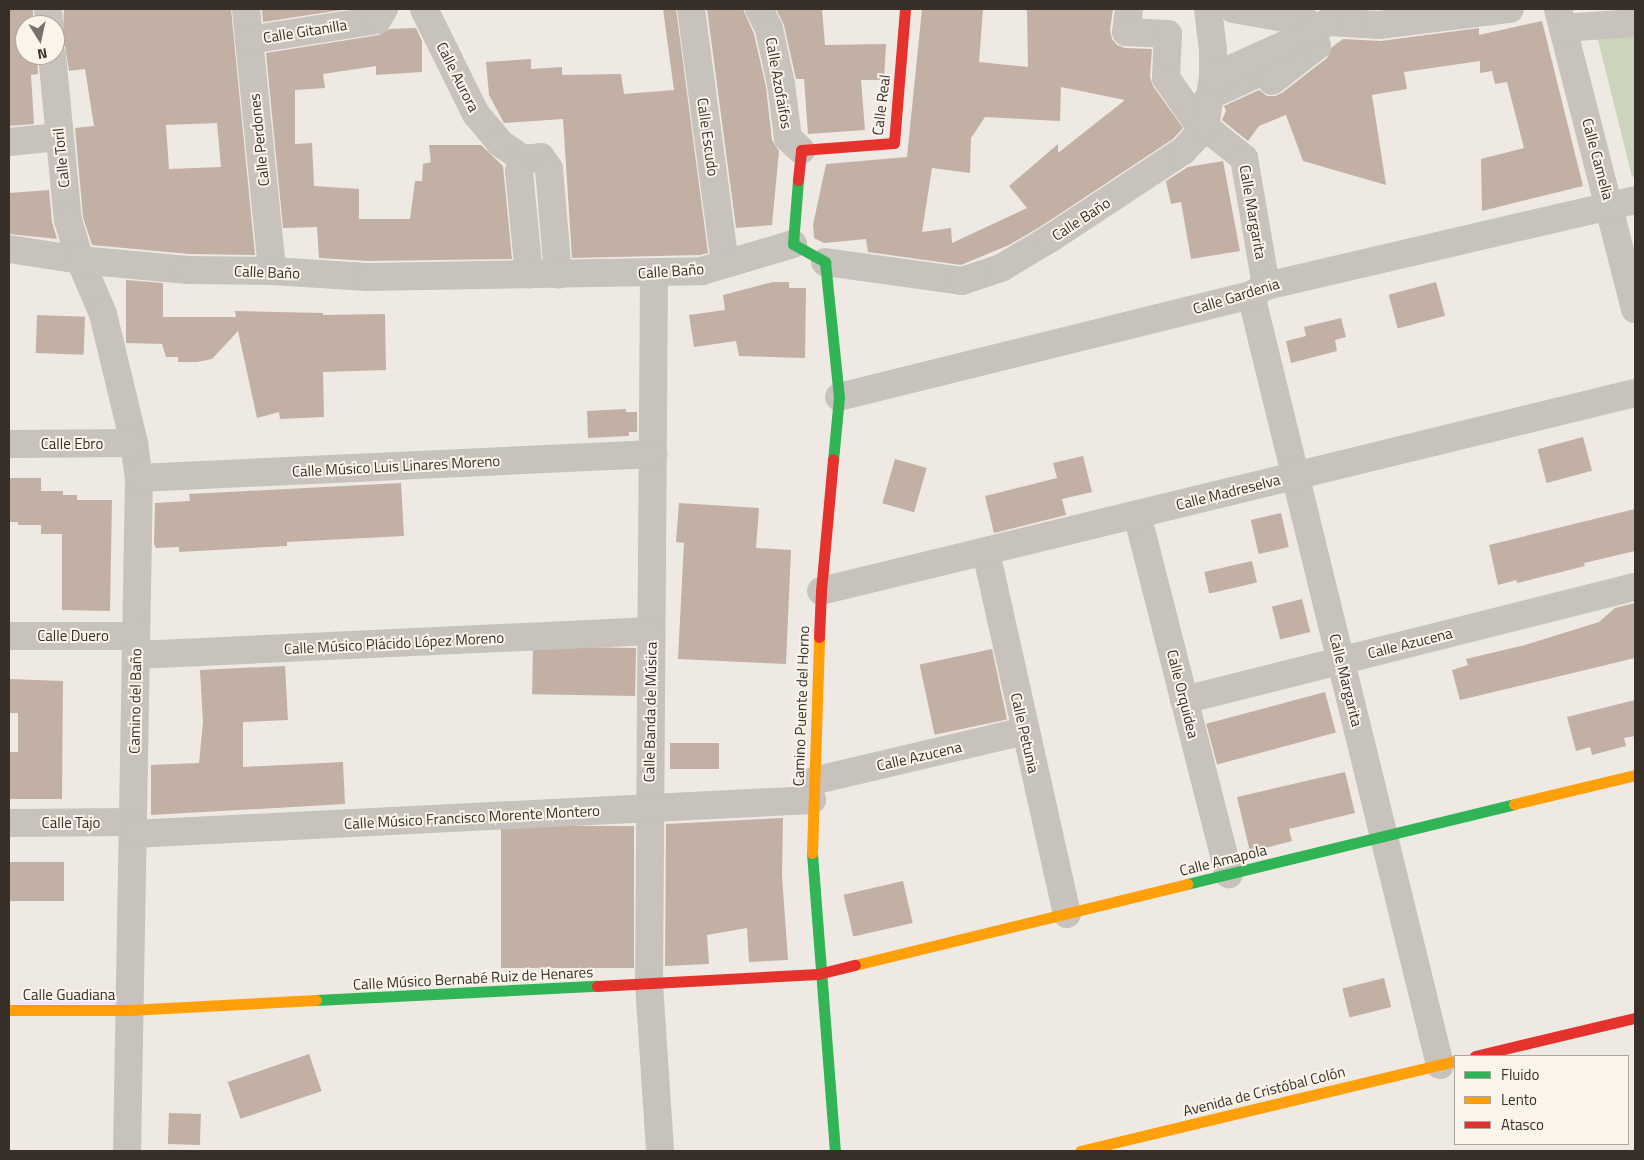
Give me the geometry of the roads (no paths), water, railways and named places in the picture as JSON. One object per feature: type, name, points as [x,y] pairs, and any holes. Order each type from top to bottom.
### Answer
[{"type":"street","name":"Calle Perdones","points":[[246,9],[272,271]]},
{"type":"street","name":"Calle Gitanilla","points":[[249,40],[377,20],[384,9]]},
{"type":"street","name":"Calle Aurora","points":[[424,9],[476,114],[500,143],[523,159],[541,157],[549,169],[558,275]]},
{"type":"street","name":"Calle Escudo","points":[[691,9],[725,264]]},
{"type":"street","name":"Calle Azofaifos","points":[[759,9],[769,29],[781,84],[788,138],[801,150]]},
{"type":"street","name":"Calle Real","points":[[801,150],[894,143],[905,9]]},
{"type":"street","points":[[1129,9],[1126,32],[1168,34],[1166,78],[1194,118],[1212,86],[1263,71],[1272,81],[1317,46],[1321,21]]},
{"type":"street","points":[[1205,127],[1212,86],[1213,50],[1208,9]]},
{"type":"street","points":[[1234,9],[1307,22],[1321,21],[1380,25],[1510,9]]},
{"type":"street","points":[[1560,18],[1635,23]]},
{"type":"street","name":"Calle Camelia","points":[[1560,18],[1623,203],[1635,309]]},
{"type":"street","name":"Calle Toril","points":[[53,65],[68,220],[80,260]]},
{"type":"street","name":"Calle Baño","points":[[9,248],[80,260],[188,270],[272,271],[368,277],[702,271],[794,244],[825,262],[962,281],[1001,268],[1051,238],[1183,151],[1205,127]]},
{"type":"street","name":"Calle Margarita","points":[[1205,127],[1244,158],[1259,290],[1296,476],[1384,836],[1448,1063]]},
{"type":"street","points":[[9,142],[59,137]]},
{"type":"street","points":[[794,244],[801,150]]},
{"type":"street","points":[[523,159],[519,171],[529,275]]},
{"type":"street","name":"Calle Gardenia","points":[[838,397],[1259,290],[1623,203]]},
{"type":"street","name":"Camino del Baño","points":[[80,260],[103,314],[134,444],[139,478],[126,1151]]},
{"type":"street","name":"Camino Puente del Horno","points":[[825,262],[838,397],[821,591],[811,868],[818,974],[835,1151]]},
{"type":"street","name":"Calle Banda de Música","points":[[654,273],[649,984],[660,1151]]},
{"type":"street","name":"Calle Madreselva","points":[[821,591],[1635,393]]},
{"type":"street","name":"Calle Ebro","points":[[9,444],[134,444]]},
{"type":"street","name":"Calle Músico Luis Linares Moreno","points":[[139,478],[653,454]]},
{"type":"street","name":"Calle Orquidea","points":[[1137,514],[1229,874]]},
{"type":"street","name":"Calle Petunia","points":[[986,552],[1024,731],[1067,914]]},
{"type":"street","name":"Calle Azucena","points":[[1184,700],[1635,587]]},
{"type":"street","name":"Calle Músico Plácido López Moreno","points":[[136,646],[651,631]]},
{"type":"street","name":"Calle Duero","points":[[9,636],[136,646]]},
{"type":"street","name":"Calle Azucena","points":[[813,791],[1024,731]]},
{"type":"street","name":"Calle Amapola","points":[[818,974],[1635,775]]},
{"type":"street","name":"Calle Músico Francisco Morente Montero","points":[[133,828],[649,808],[813,791]]},
{"type":"street","name":"Calle Tajo","points":[[9,823],[133,828]]},
{"type":"street","name":"Calle Músico Bernabé Ruiz de Henares","points":[[129,1010],[818,974]]},
{"type":"street","name":"Calle Guadiana","points":[[9,1010],[129,1010]]},
{"type":"street","points":[[1479,1055],[1635,1018]]},
{"type":"street","name":"Avenida de Cristóbal Colón","points":[[1080,1151],[1448,1063]]}]
